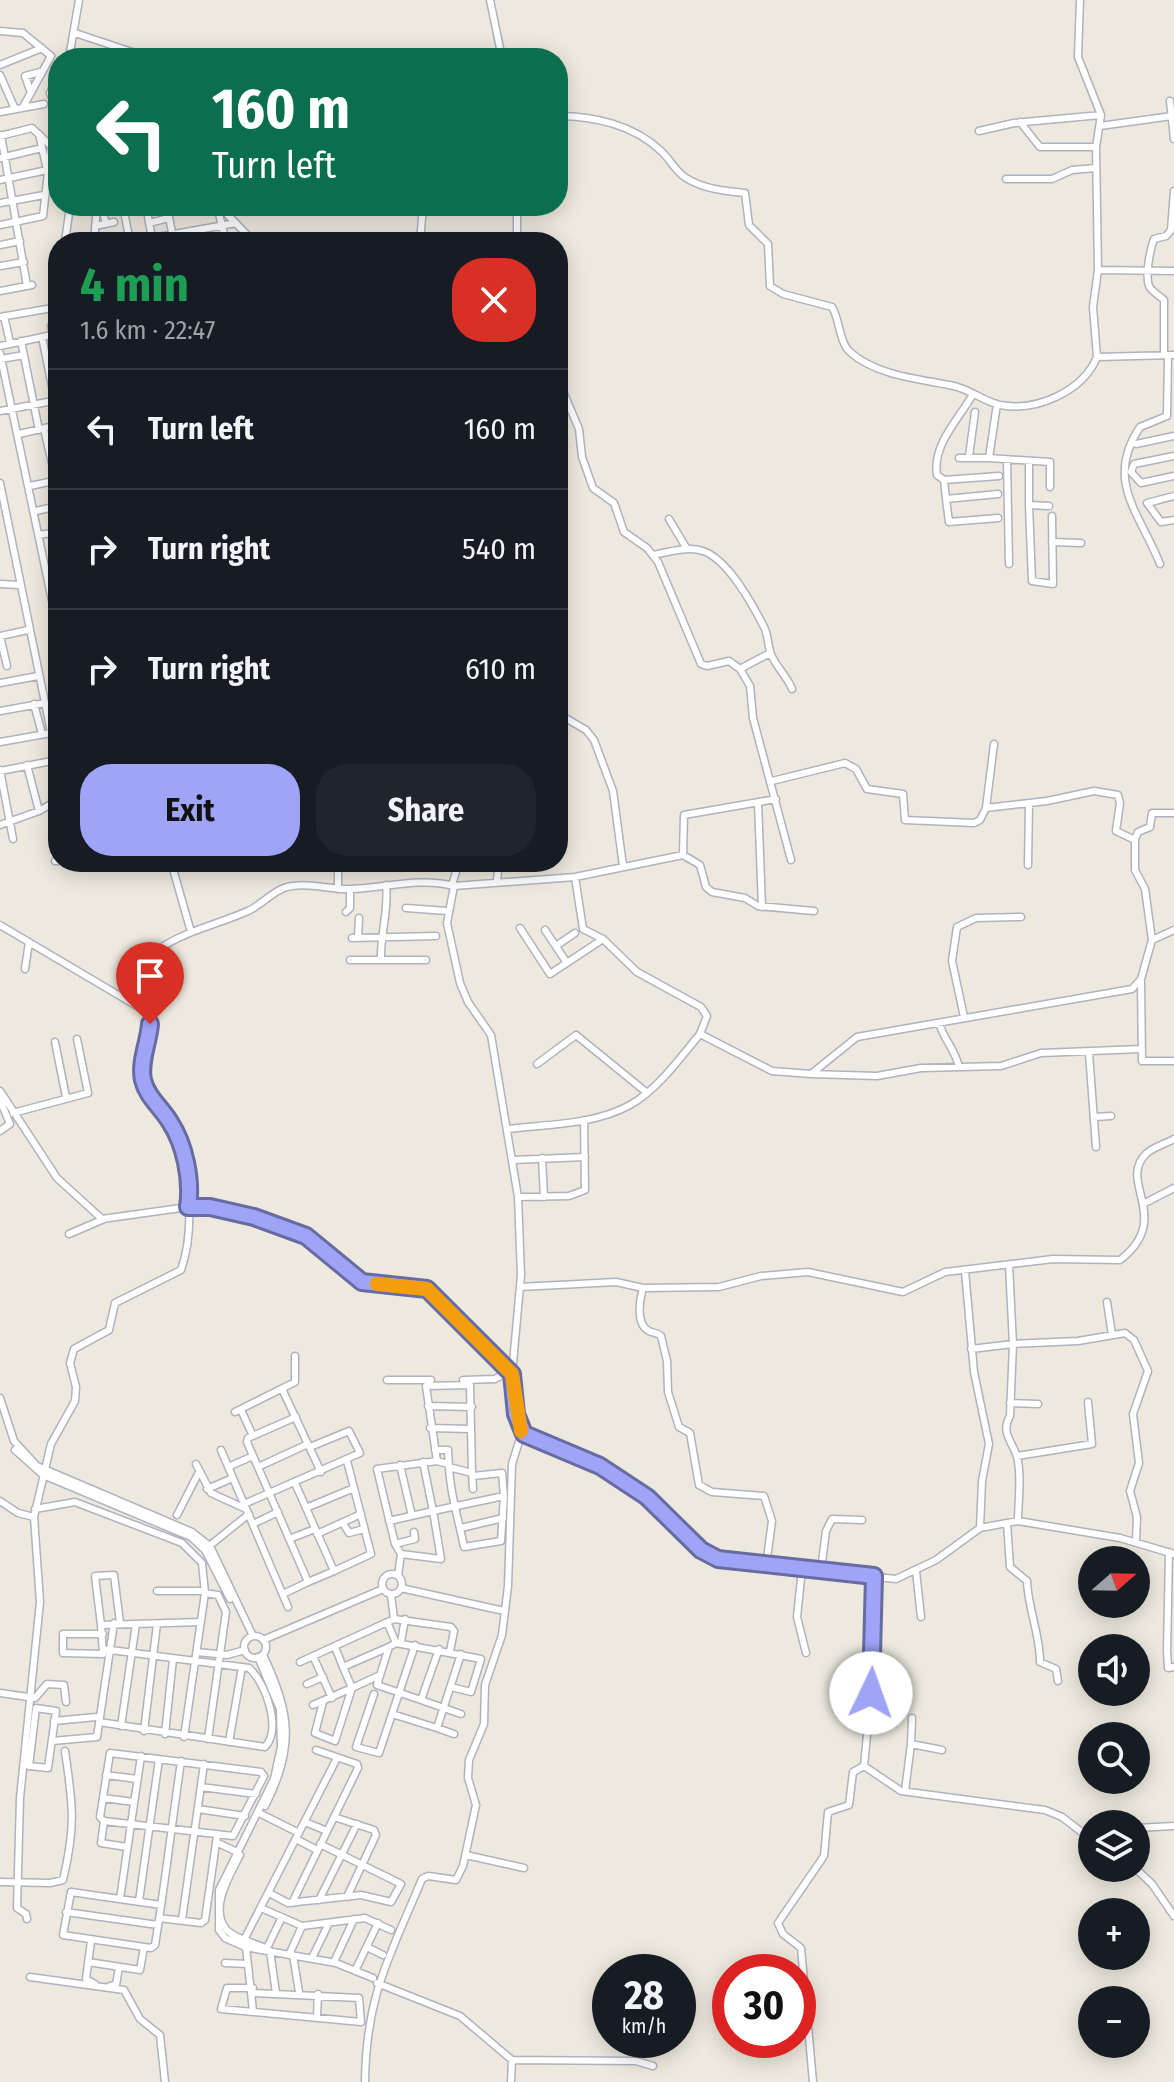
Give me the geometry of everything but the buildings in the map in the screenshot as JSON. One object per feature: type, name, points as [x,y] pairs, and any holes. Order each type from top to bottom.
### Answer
[{"type":"street","points":[[71,48],[79,0]]},
{"type":"street","points":[[490,0],[500,48]]},
{"type":"street","points":[[568,116],[581,116],[627,128],[659,149],[683,176],[705,187],[745,193],[749,225],[767,243],[769,283],[775,291],[832,307],[847,349],[882,370],[973,394],[997,404],[1022,406],[1079,386],[1097,357],[1093,307],[1098,270],[1096,147],[1101,115],[1078,57],[1080,0]]},
{"type":"street","points":[[2,32],[8,37],[17,32],[48,55]]},
{"type":"street","points":[[75,33],[120,48]]},
{"type":"street","points":[[0,65],[42,48]]},
{"type":"street","points":[[23,107],[40,72],[48,64]]},
{"type":"street","points":[[31,93],[25,76],[40,72]]},
{"type":"street","points":[[0,75],[15,109]]},
{"type":"street","points":[[1170,101],[1174,139]]},
{"type":"street","points":[[0,112],[44,104]]},
{"type":"street","points":[[979,131],[1020,122],[1101,115]]},
{"type":"street","points":[[1100,126],[1172,116]]},
{"type":"street","points":[[1020,122],[1040,147],[1096,147]]},
{"type":"street","points":[[0,291],[30,286],[12,200],[4,179],[0,136],[29,128],[48,142]]},
{"type":"street","points":[[39,134],[47,170]]},
{"type":"street","points":[[2,158],[42,148]]},
{"type":"street","points":[[0,225],[43,216],[48,161]]},
{"type":"street","points":[[1006,179],[1052,179],[1072,170],[1096,168]]},
{"type":"street","points":[[4,179],[47,170]]},
{"type":"street","points":[[1160,564],[1126,490],[1122,472],[1140,427],[1167,416],[1169,355],[1164,300],[1150,289],[1150,272],[1154,239],[1166,236],[1171,230],[1174,191]]},
{"type":"street","points":[[0,203],[44,195]]},
{"type":"street","points":[[95,232],[97,216]]},
{"type":"street","points":[[95,226],[110,222],[106,216]]},
{"type":"street","points":[[148,216],[151,232]]},
{"type":"street","points":[[220,216],[223,232]]},
{"type":"street","points":[[229,216],[245,232]]},
{"type":"street","points":[[149,223],[169,218],[172,232]]},
{"type":"street","points":[[177,232],[236,223]]},
{"type":"street","points":[[0,235],[1,245],[20,241]]},
{"type":"street","points":[[0,266],[24,262]]},
{"type":"street","points":[[1098,270],[1174,271]]},
{"type":"street","points":[[10,343],[2,317],[48,309]]},
{"type":"street","points":[[0,346],[48,336]]},
{"type":"street","points":[[42,337],[47,358]]},
{"type":"street","points":[[21,341],[34,405],[48,442]]},
{"type":"street","points":[[24,355],[1,356],[36,511],[47,586]]},
{"type":"street","points":[[1097,357],[1169,355]]},
{"type":"street","points":[[973,394],[945,438],[936,468],[944,480],[949,522],[998,518]]},
{"type":"street","points":[[0,411],[48,402]]},
{"type":"street","points":[[568,403],[579,429],[582,457],[593,488],[615,504],[624,532],[653,555],[667,578],[701,664],[709,666],[727,660],[740,669],[750,686],[753,718],[791,860]]},
{"type":"street","points":[[989,458],[997,404]]},
{"type":"street","points":[[969,456],[975,412]]},
{"type":"street","points":[[19,434],[48,428]]},
{"type":"street","points":[[1136,444],[1174,436]]},
{"type":"street","points":[[959,458],[969,456],[1050,462],[1050,487]]},
{"type":"street","points":[[1174,456],[1134,464],[1131,472],[1141,483],[1174,476]]},
{"type":"street","points":[[1007,460],[1009,564]]},
{"type":"street","points":[[1029,461],[1032,581],[1053,584],[1052,516]]},
{"type":"street","points":[[944,480],[999,476]]},
{"type":"street","points":[[30,486],[48,482]]},
{"type":"street","points":[[0,483],[48,718]]},
{"type":"street","points":[[946,499],[998,494]]},
{"type":"street","points":[[1174,496],[1147,505],[1161,522],[1174,520]]},
{"type":"street","points":[[1029,505],[1049,506]]},
{"type":"street","points":[[36,511],[48,508]]},
{"type":"street","points":[[669,519],[687,549]]},
{"type":"street","points":[[39,535],[48,534]]},
{"type":"street","points":[[0,541],[10,541]]},
{"type":"street","points":[[1052,542],[1081,543]]},
{"type":"street","points":[[653,555],[687,549],[704,551],[737,582],[765,630],[770,653],[780,664],[792,689]]},
{"type":"street","points":[[43,560],[48,559]]},
{"type":"street","points":[[0,584],[20,585]]},
{"type":"street","points":[[7,666],[0,636],[28,630]]},
{"type":"street","points":[[740,669],[770,653]]},
{"type":"street","points":[[0,683],[38,676]]},
{"type":"street","points":[[0,711],[45,703]]},
{"type":"street","points":[[34,704],[42,734]]},
{"type":"street","points":[[568,720],[586,730],[594,740],[613,791],[623,866]]},
{"type":"street","points":[[0,742],[48,733]]},
{"type":"street","points":[[772,781],[845,763],[856,769],[867,789],[903,794],[905,820],[977,822],[986,808],[994,744]]},
{"type":"street","points":[[13,839],[0,770],[48,764]]},
{"type":"street","points":[[27,765],[39,811]]},
{"type":"street","points":[[986,808],[1094,791],[1111,792],[1120,803],[1117,832],[1135,839]]},
{"type":"street","points":[[683,855],[684,815],[776,799]]},
{"type":"street","points":[[758,802],[762,907]]},
{"type":"street","points":[[1028,865],[1029,803]]},
{"type":"street","points":[[0,825],[48,806]]},
{"type":"street","points":[[1174,813],[1153,813],[1150,827],[1138,832],[1134,865],[1145,889],[1152,940],[1141,979],[1141,1049],[1144,1064],[1174,1061]]},
{"type":"street","points":[[124,997],[139,964],[148,956],[191,932],[257,907],[287,887],[453,886],[497,880],[575,877],[683,855],[701,866],[708,890],[745,898],[762,907],[814,911]]},
{"type":"street","points":[[174,872],[191,932]]},
{"type":"street","points":[[338,872],[338,889]]},
{"type":"street","points":[[365,2082],[367,2036],[375,1981],[422,1879],[428,1876],[456,1880],[466,1855],[476,1805],[468,1778],[469,1760],[486,1718],[485,1685],[502,1635],[512,1464],[522,1432],[510,1373],[520,1287],[518,1197],[491,1035],[468,1002],[460,983],[447,911],[456,872]]},
{"type":"street","points":[[497,880],[498,872]]},
{"type":"street","points":[[508,1129],[584,1120],[628,1106],[646,1092],[700,1034],[707,1018],[701,1007],[637,972],[603,939],[582,927],[575,877]]},
{"type":"street","points":[[381,960],[381,938],[388,908],[386,885]]},
{"type":"street","points":[[346,912],[350,908],[350,889]]},
{"type":"street","points":[[406,908],[447,911]]},
{"type":"street","points":[[964,1017],[952,961],[957,927],[976,918],[1021,917]]},
{"type":"street","points":[[359,918],[355,938],[436,936]]},
{"type":"street","points":[[0,925],[124,997],[150,1017],[142,1073],[144,1084],[171,1123],[190,1185],[181,1270],[115,1303],[109,1330],[74,1349],[70,1363],[76,1387],[75,1401],[51,1444],[39,1490],[34,1513],[40,1602],[20,1798],[17,1910],[26,1914],[27,1919]]},
{"type":"street","points":[[520,928],[550,974],[603,939]]},
{"type":"street","points":[[545,930],[567,963]]},
{"type":"street","points":[[1152,940],[1174,930]]},
{"type":"street","points":[[556,946],[575,933]]},
{"type":"street","points":[[25,969],[29,942]]},
{"type":"street","points":[[350,960],[426,960]]},
{"type":"street","points":[[811,1074],[853,1039],[964,1017],[1117,993],[1134,988],[1141,979]]},
{"type":"street","points":[[939,1023],[943,1036],[955,1050],[959,1067]]},
{"type":"street","points":[[700,1034],[772,1071],[867,1077],[959,1067],[1001,1066],[1041,1053],[1141,1049]]},
{"type":"street","points":[[537,1064],[576,1035],[646,1092]]},
{"type":"street","points":[[13,1113],[88,1093],[77,1039]]},
{"type":"street","points":[[55,1042],[66,1097]]},
{"type":"street","points":[[1089,1053],[1096,1147]]},
{"type":"street","points":[[0,1091],[68,1191],[104,1219]]},
{"type":"street","points":[[43,1092],[45,1102]]},
{"type":"street","points":[[0,1100],[10,1124],[0,1131]]},
{"type":"street","points":[[1094,1117],[1111,1116]]},
{"type":"street","points":[[518,1197],[569,1196],[585,1190],[584,1120]]},
{"type":"street","points":[[520,1287],[616,1282],[643,1288],[719,1287],[761,1276],[808,1272],[900,1292],[941,1273],[1053,1259],[1121,1259],[1148,1232],[1139,1176],[1141,1161],[1147,1153],[1174,1139]]},
{"type":"street","points":[[513,1160],[585,1157]]},
{"type":"street","points":[[542,1158],[544,1197]]},
{"type":"street","points":[[1145,1203],[1174,1188]]},
{"type":"street","points":[[69,1234],[104,1219],[188,1207],[210,1207],[254,1217],[306,1236],[362,1282],[427,1289],[510,1373]]},
{"type":"street","points":[[1009,1265],[1013,1344],[1006,1436],[1017,1456],[1018,1521]]},
{"type":"street","points":[[965,1271],[971,1349],[988,1437],[980,1528]]},
{"type":"street","points":[[643,1288],[639,1305],[642,1319],[647,1330],[660,1334],[667,1361],[668,1392],[679,1427],[690,1433],[699,1485],[712,1492],[764,1496],[772,1521],[766,1566]]},
{"type":"street","points":[[1107,1302],[1112,1335]]},
{"type":"street","points":[[971,1349],[1078,1341],[1123,1333],[1132,1337],[1148,1371],[1133,1414],[1139,1463],[1130,1491],[1137,1517],[1136,1542]]},
{"type":"street","points":[[253,1436],[238,1411],[283,1391],[287,1383],[295,1382],[295,1356]]},
{"type":"street","points":[[387,1380],[495,1379],[510,1373]]},
{"type":"street","points":[[437,1461],[430,1428],[427,1385],[469,1384],[473,1489]]},
{"type":"street","points":[[283,1391],[321,1472]]},
{"type":"street","points":[[0,1398],[20,1452],[44,1472]]},
{"type":"street","points":[[1017,1456],[1092,1444],[1088,1402]]},
{"type":"street","points":[[1010,1403],[1038,1404]]},
{"type":"street","points":[[428,1406],[472,1407]]},
{"type":"street","points":[[0,1411],[15,1449],[44,1472],[192,1532],[208,1548],[251,1637]]},
{"type":"street","points":[[296,1417],[246,1441],[308,1582]]},
{"type":"street","points":[[430,1428],[471,1429]]},
{"type":"street","points":[[208,1548],[246,1509],[269,1493],[360,1453],[351,1431],[258,1467]]},
{"type":"street","points":[[522,1432],[553,1449],[596,1463],[632,1486],[711,1556],[727,1562],[896,1579],[916,1571],[980,1528],[1018,1521],[1136,1542],[1171,1553],[1167,1651],[1168,1668],[1174,1667]]},
{"type":"street","points":[[988,1437],[1006,1436]]},
{"type":"street","points":[[221,1450],[288,1607]]},
{"type":"street","points":[[401,1588],[398,1576],[401,1554],[395,1544],[377,1469],[437,1461],[449,1466],[463,1472],[472,1474],[502,1473],[501,1541],[465,1550],[449,1479],[449,1466],[448,1450],[435,1450]]},
{"type":"street","points":[[228,1467],[253,1456]]},
{"type":"street","points":[[347,1461],[371,1554]]},
{"type":"street","points":[[401,1554],[446,1560],[423,1462]]},
{"type":"street","points":[[196,1464],[207,1489],[220,1500],[246,1509]]},
{"type":"street","points":[[400,1465],[412,1516]]},
{"type":"street","points":[[177,1515],[199,1472]]},
{"type":"street","points":[[449,1479],[463,1472]]},
{"type":"street","points":[[207,1489],[233,1478]]},
{"type":"street","points":[[295,1483],[334,1571]]},
{"type":"street","points":[[306,1508],[354,1488]]},
{"type":"street","points":[[389,1521],[504,1496]]},
{"type":"street","points":[[0,1501],[18,1513],[34,1513],[75,1502],[182,1543],[202,1563],[205,1592],[184,1737]]},
{"type":"street","points":[[253,1524],[278,1512]]},
{"type":"street","points":[[289,1539],[343,1523],[361,1514]]},
{"type":"street","points":[[461,1528],[503,1518]]},
{"type":"street","points":[[821,1570],[826,1531],[832,1519],[862,1520]]},
{"type":"street","points":[[343,1523],[349,1533],[364,1529]]},
{"type":"street","points":[[1007,1523],[1010,1567],[1027,1581],[1027,1606],[1039,1643],[1040,1662],[1056,1669],[1058,1681]]},
{"type":"street","points":[[395,1544],[415,1535],[419,1556]]},
{"type":"street","points":[[283,1594],[382,1550]]},
{"type":"street","points":[[802,1569],[797,1617],[806,1653]]},
{"type":"street","points":[[916,1571],[921,1617]]},
{"type":"street","points":[[52,1741],[97,1737],[117,1623],[114,1575],[95,1576],[103,1634],[103,1654],[63,1653],[63,1634],[103,1634]]},
{"type":"street","points":[[383,1589],[384,1578],[398,1576]]},
{"type":"street","points":[[864,1766],[873,1673],[874,1576]]},
{"type":"street","points":[[391,1595],[401,1588],[504,1611]]},
{"type":"street","points":[[251,1637],[263,1640],[383,1589]]},
{"type":"street","points":[[383,1589],[391,1595]]},
{"type":"street","points":[[157,1591],[218,1595],[226,1612],[208,1739]]},
{"type":"street","points":[[391,1595],[390,1620],[395,1644]]},
{"type":"street","points":[[405,1619],[380,1675],[357,1748],[378,1753],[415,1645]]},
{"type":"street","points":[[300,1662],[390,1620],[405,1619],[451,1627],[454,1631],[450,1651]]},
{"type":"street","points":[[101,1625],[201,1622]]},
{"type":"street","points":[[121,1726],[136,1624]]},
{"type":"street","points":[[144,1731],[157,1624]]},
{"type":"street","points":[[245,1650],[251,1637]]},
{"type":"street","points":[[263,1640],[266,1647],[261,1656],[283,1727],[274,1779],[223,1890],[222,1913],[228,1931],[268,1951]]},
{"type":"street","points":[[343,1667],[395,1644],[439,1649],[481,1659],[482,1665],[471,1692],[451,1687]]},
{"type":"street","points":[[335,1647],[354,1688],[374,1694]]},
{"type":"street","points":[[54,1721],[98,1720],[144,1731],[267,1747],[273,1724],[255,1673],[242,1667],[103,1649]]},
{"type":"street","points":[[421,1700],[439,1649]]},
{"type":"street","points":[[197,1652],[219,1655],[245,1650]]},
{"type":"street","points":[[245,1650],[249,1656],[261,1656]]},
{"type":"street","points":[[437,1728],[461,1654]]},
{"type":"street","points":[[261,1656],[283,1702],[288,1727],[280,1772],[261,1814],[219,1890],[217,1912],[223,1936],[245,1947],[334,1962],[460,2016],[512,2060],[636,2061],[653,2066]]},
{"type":"street","points":[[313,1656],[332,1698]]},
{"type":"street","points":[[165,1734],[173,1659]]},
{"type":"street","points":[[229,1742],[242,1667]]},
{"type":"street","points":[[313,1705],[380,1675]]},
{"type":"street","points":[[307,1684],[323,1677]]},
{"type":"street","points":[[0,1693],[31,1699],[37,1698],[47,1684],[64,1685],[66,1702]]},
{"type":"street","points":[[377,1685],[461,1714]]},
{"type":"street","points":[[323,1702],[315,1733],[335,1741],[354,1688]]},
{"type":"street","points":[[36,1708],[56,1711],[54,1721],[48,1768],[29,1766],[36,1708]]},
{"type":"street","points":[[392,1714],[454,1734]]},
{"type":"street","points":[[905,1791],[912,1718]]},
{"type":"street","points":[[911,1744],[942,1750]]},
{"type":"street","points":[[292,1903],[358,1768],[357,1764],[316,1750]]},
{"type":"street","points":[[0,1882],[63,1880],[74,1813],[65,1751]]},
{"type":"street","points":[[217,1839],[233,1836],[264,1776],[261,1772],[110,1753],[100,1817],[104,1821],[194,1833],[217,1839],[239,1853]]},
{"type":"street","points":[[120,1899],[141,1756]]},
{"type":"street","points":[[253,2011],[245,1938],[337,1758]]},
{"type":"street","points":[[139,1901],[159,1759]]},
{"type":"street","points":[[161,1905],[71,1892],[64,1936],[144,1947],[155,1945],[159,1922],[181,1761]]},
{"type":"street","points":[[182,1920],[204,1764]]},
{"type":"street","points":[[864,1766],[905,1791],[1045,1810],[1062,1817],[1078,1829]]},
{"type":"street","points":[[813,2082],[801,1948],[783,1934],[778,1923],[824,1856],[828,1812],[849,1805],[853,1772],[864,1766]]},
{"type":"street","points":[[106,1775],[137,1779]]},
{"type":"street","points":[[201,1787],[256,1794]]},
{"type":"street","points":[[103,1798],[134,1802]]},
{"type":"street","points":[[198,1809],[245,1816]]},
{"type":"street","points":[[261,1814],[297,1836],[401,1884],[389,1903],[370,1895],[292,1903],[269,1893]]},
{"type":"street","points":[[334,1817],[357,1824],[376,1835],[347,1897]]},
{"type":"street","points":[[104,1821],[101,1843],[127,1847]]},
{"type":"street","points":[[305,1822],[327,1831]]},
{"type":"street","points":[[319,1900],[357,1824]]},
{"type":"street","points":[[1150,1827],[1174,1826]]},
{"type":"street","points":[[66,1912],[159,1922],[182,1920],[201,1923],[205,1920],[217,1839]]},
{"type":"street","points":[[466,1855],[524,1868]]},
{"type":"street","points":[[1150,1882],[1174,1916]]},
{"type":"street","points":[[261,1908],[302,1926],[354,1919],[378,1923],[391,1930]]},
{"type":"street","points":[[276,1993],[268,1951],[282,1917]]},
{"type":"street","points":[[334,1962],[354,1919]]},
{"type":"street","points":[[312,1958],[329,1923]]},
{"type":"street","points":[[355,1971],[378,1923]]},
{"type":"street","points":[[299,1992],[291,1955],[302,1926]]},
{"type":"street","points":[[91,1941],[88,1983],[115,1986],[119,1967]]},
{"type":"street","points":[[88,1962],[140,1970],[144,1947]]},
{"type":"street","points":[[367,1947],[383,1955]]},
{"type":"street","points":[[225,1963],[247,1964]]},
{"type":"street","points":[[30,1977],[126,1993],[140,2019],[160,2035],[165,2082]]},
{"type":"street","points":[[227,1988],[276,1993],[359,1998],[362,2018],[358,2024],[317,2017],[225,2011],[220,2007],[227,1988]]},
{"type":"street","points":[[317,2017],[318,1994]]},
{"type":"street","points":[[511,2082],[512,2060]]},
{"type":"slow traffic","points":[[377,1284],[414,1285],[427,1289],[512,1374],[521,1431]]},
{"type":"route","points":[[150,1024],[142,1073],[144,1084],[171,1123],[179,1141],[190,1185],[188,1207],[210,1207],[254,1217],[306,1236],[362,1282],[414,1285],[427,1289],[512,1374],[516,1414],[524,1434],[553,1449],[600,1466],[647,1497],[694,1544],[711,1556],[737,1564],[874,1576],[871,1693]]}]
